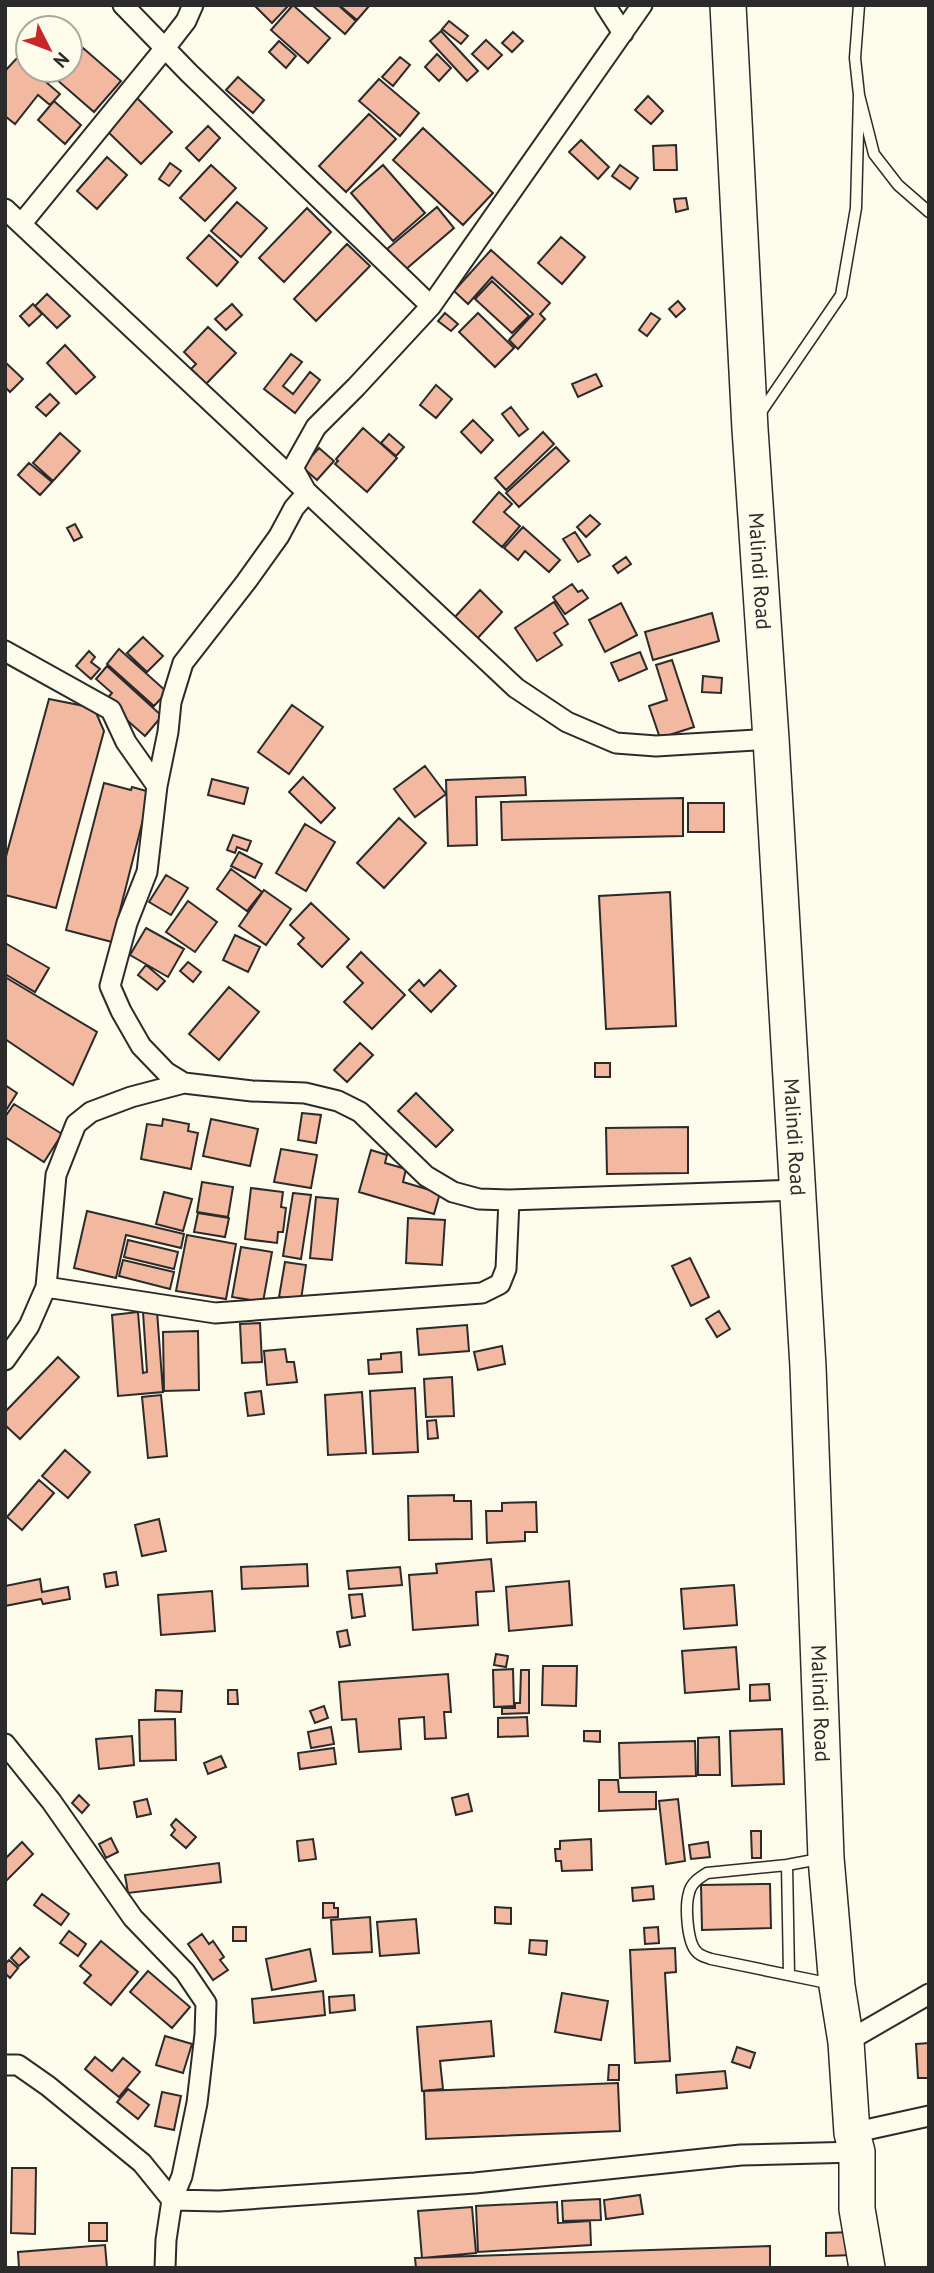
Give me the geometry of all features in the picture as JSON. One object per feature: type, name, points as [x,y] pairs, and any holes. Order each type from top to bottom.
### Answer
[{"type":"highway","name":"Malindi Road","points":[[728,5],[750,429],[814,1473],[826,1858],[854,2142],[857,2208],[867,2268]]},
{"type":"street","points":[[123,5],[431,306]]},
{"type":"street","points":[[22,223],[165,48],[186,21],[193,5]]},
{"type":"street","points":[[605,5],[623,33]]},
{"type":"street","points":[[307,494],[293,468],[316,427],[431,306],[642,5]]},
{"type":"street","points":[[5,209],[516,688],[567,722],[616,743],[656,746],[771,739]]},
{"type":"street","points":[[184,1083],[166,1072],[141,1046],[110,986],[127,923],[147,872],[157,786],[171,702],[183,663],[246,582],[279,536],[294,508],[307,494]]},
{"type":"street","points":[[5,652],[111,710],[126,742],[157,786]]},
{"type":"street","points":[[5,1360],[29,1326],[46,1287],[56,1175],[76,1124],[91,1112],[131,1097],[184,1083],[252,1091],[305,1093],[338,1101],[360,1112],[426,1176],[453,1192],[479,1199],[797,1190]]},
{"type":"street","points":[[46,1287],[215,1313],[482,1293],[499,1284],[506,1269],[509,1200]]},
{"type":"street","points":[[5,1744],[51,1801],[133,1918],[185,1972],[206,2003],[197,2104],[182,2176],[172,2200],[165,2268]]},
{"type":"street","points":[[845,2042],[929,1994]]},
{"type":"street","points":[[5,2065],[18,2065],[48,2086],[142,2163],[172,2200],[198,2202],[475,2183],[854,2142],[929,2116]]},
{"type":"lane","points":[[750,429],[841,295],[856,208],[859,95],[855,58],[859,5]]},
{"type":"lane","points":[[859,95],[874,154],[898,185],[929,212]]},
{"type":"lane","points":[[826,1858],[707,1873],[697,1879],[689,1892],[688,1915],[691,1944],[698,1954],[837,1986]]},
{"type":"lane","points":[[787,1865],[789,1974]]},
{"type":"building","points":[[254,5],[289,5],[272,23]]},
{"type":"building","points":[[293,5],[330,38],[308,63],[271,30]]},
{"type":"building","points":[[312,5],[338,5],[356,21],[345,34]]},
{"type":"building","points":[[339,5],[370,5],[357,20]]},
{"type":"building","points":[[449,21],[468,36],[461,44],[442,29]]},
{"type":"building","points":[[441,31],[478,71],[467,81],[430,41]]},
{"type":"building","points":[[513,32],[523,41],[512,52],[502,43]]},
{"type":"building","points":[[486,40],[502,55],[488,69],[472,54]]},
{"type":"building","points":[[279,41],[296,56],[286,68],[269,52]]},
{"type":"building","points":[[84,49],[121,81],[94,112],[62,84],[84,84]]},
{"type":"building","points":[[437,54],[451,68],[439,81],[425,67]]},
{"type":"building","points":[[400,57],[410,65],[393,86],[382,77]]},
{"type":"building","points":[[14,61],[14,84],[48,84],[60,94],[50,105],[38,95],[15,124],[5,116],[5,71]]},
{"type":"building","points":[[238,77],[264,100],[253,113],[226,90]]},
{"type":"building","points":[[379,79],[419,113],[400,136],[359,101]]},
{"type":"building","points":[[648,96],[663,111],[651,124],[635,110]]},
{"type":"building","points":[[136,97],[172,132],[141,164],[105,129]]},
{"type":"building","points":[[54,101],[81,125],[65,144],[38,120]]},
{"type":"building","points":[[369,114],[396,139],[346,192],[319,166]]},
{"type":"building","points":[[208,126],[220,138],[199,161],[186,148]]},
{"type":"building","points":[[423,128],[493,193],[463,225],[393,160]]},
{"type":"building","points":[[581,140],[609,167],[598,179],[569,152]]},
{"type":"building","points":[[676,145],[677,170],[654,170],[653,146]]},
{"type":"building","points":[[107,157],[127,175],[97,209],[77,191]]},
{"type":"building","points":[[170,163],[181,171],[169,186],[159,179]]},
{"type":"building","points":[[211,165],[236,188],[205,221],[180,198]]},
{"type":"building","points":[[383,165],[425,213],[393,241],[351,193]]},
{"type":"building","points":[[620,165],[638,178],[630,189],[612,176]]},
{"type":"building","points":[[686,198],[688,209],[676,212],[674,199]]},
{"type":"building","points":[[237,202],[267,228],[241,257],[211,231]]},
{"type":"building","points":[[437,207],[454,228],[405,270],[387,249]]},
{"type":"building","points":[[307,208],[331,232],[284,282],[259,258]]},
{"type":"building","points":[[209,235],[238,262],[217,286],[187,258]]},
{"type":"building","points":[[561,237],[585,257],[562,284],[538,263]]},
{"type":"building","points":[[347,244],[370,266],[316,321],[294,299]]},
{"type":"building","points":[[491,250],[550,303],[540,314],[545,319],[518,349],[509,340],[533,314],[492,277],[468,304],[454,291]]},
{"type":"building","points":[[492,281],[529,316],[512,333],[475,299]]},
{"type":"building","points":[[47,294],[70,316],[57,328],[35,306]]},
{"type":"building","points":[[678,301],[685,309],[676,317],[669,309]]},
{"type":"building","points":[[33,304],[42,314],[29,326],[20,316]]},
{"type":"building","points":[[232,304],[242,315],[226,330],[215,319]]},
{"type":"building","points":[[445,313],[458,324],[451,331],[438,321]]},
{"type":"building","points":[[478,313],[514,348],[495,367],[459,332]]},
{"type":"building","points":[[651,313],[660,319],[647,336],[639,330]]},
{"type":"building","points":[[208,327],[236,353],[206,384],[191,369],[196,364],[184,352]]},
{"type":"building","points":[[65,345],[95,377],[76,394],[47,363]]},
{"type":"building","points":[[291,354],[302,362],[283,386],[293,394],[310,372],[320,380],[295,413],[264,389]]},
{"type":"building","points":[[5,362],[23,379],[10,392],[5,387]]},
{"type":"building","points":[[596,374],[602,386],[578,397],[572,384]]},
{"type":"building","points":[[436,385],[452,399],[436,418],[420,405]]},
{"type":"building","points":[[50,394],[59,403],[46,416],[36,407]]},
{"type":"building","points":[[511,407],[528,429],[519,436],[502,414]]},
{"type":"building","points":[[473,420],[493,440],[481,453],[461,432]]},
{"type":"building","points":[[363,428],[397,458],[367,492],[335,464],[338,461],[336,459]]},
{"type":"building","points":[[543,432],[554,444],[506,490],[495,478]]},
{"type":"building","points":[[60,433],[80,451],[53,481],[33,463]]},
{"type":"building","points":[[389,434],[404,447],[396,456],[381,443]]},
{"type":"building","points":[[556,447],[569,461],[519,507],[506,493]]},
{"type":"building","points":[[319,448],[334,461],[317,480],[302,467]]},
{"type":"building","points":[[29,463],[52,482],[40,495],[18,475]]},
{"type":"building","points":[[499,492],[512,504],[504,512],[520,526],[502,547],[473,522]]},
{"type":"building","points":[[590,515],[600,524],[586,537],[577,527]]},
{"type":"building","points":[[75,524],[82,537],[74,541],[67,528]]},
{"type":"building","points":[[523,527],[560,560],[549,572],[525,551],[518,560],[504,548]]},
{"type":"building","points":[[575,532],[590,555],[578,562],[563,539]]},
{"type":"building","points":[[626,557],[631,564],[618,573],[613,566]]},
{"type":"building","points":[[572,584],[588,598],[565,614],[553,597]]},
{"type":"building","points":[[480,590],[502,612],[475,641],[453,619]]},
{"type":"building","points":[[554,602],[568,624],[554,633],[562,645],[537,661],[515,628]]},
{"type":"building","points":[[621,603],[637,635],[605,652],[589,620]]},
{"type":"building","points":[[712,613],[719,641],[653,660],[645,632]]},
{"type":"building","points":[[143,637],[163,656],[147,672],[127,653]]},
{"type":"building","points":[[119,649],[167,692],[154,706],[107,664]]},
{"type":"building","points":[[89,651],[95,657],[91,662],[100,669],[91,679],[76,666]]},
{"type":"building","points":[[640,652],[647,669],[619,681],[611,663]]},
{"type":"building","points":[[672,660],[694,727],[660,738],[649,706],[667,700],[656,665]]},
{"type":"building","points":[[107,666],[162,716],[145,736],[105,701],[112,693],[96,679]]},
{"type":"building","points":[[703,676],[722,678],[721,693],[702,692]]},
{"type":"building","points":[[49,699],[94,708],[104,731],[56,908],[5,895],[5,860]]},
{"type":"building","points":[[292,705],[323,727],[289,774],[258,752]]},
{"type":"building","points":[[425,766],[446,794],[415,817],[394,789]]},
{"type":"building","points":[[303,777],[335,808],[321,823],[289,792]]},
{"type":"building","points":[[525,777],[526,795],[476,797],[477,845],[448,846],[446,780]]},
{"type":"building","points":[[212,779],[248,788],[244,804],[208,795]]},
{"type":"building","points":[[104,783],[150,792],[112,942],[66,930]]},
{"type":"building","points":[[683,798],[683,836],[502,840],[501,802]]},
{"type":"building","points":[[688,803],[724,803],[724,832],[688,832]]},
{"type":"building","points":[[399,818],[426,843],[384,888],[357,863]]},
{"type":"building","points":[[305,824],[335,842],[306,891],[276,873]]},
{"type":"building","points":[[233,835],[251,841],[247,851],[237,847],[235,853],[227,850]]},
{"type":"building","points":[[239,852],[262,864],[255,878],[231,866]]},
{"type":"building","points":[[231,869],[262,892],[247,911],[217,889]]},
{"type":"building","points":[[166,875],[188,888],[171,915],[149,902]]},
{"type":"building","points":[[264,890],[291,909],[266,945],[239,926]]},
{"type":"building","points":[[670,892],[676,1026],[606,1029],[599,896]]},
{"type":"building","points":[[188,901],[217,922],[195,952],[166,932]]},
{"type":"building","points":[[311,903],[349,939],[322,967],[298,944],[304,938],[290,925]]},
{"type":"building","points":[[146,928],[184,949],[168,977],[130,955]]},
{"type":"building","points":[[235,935],[260,947],[248,972],[223,960]]},
{"type":"building","points":[[5,943],[49,968],[35,992],[5,974]]},
{"type":"building","points":[[361,952],[405,995],[372,1029],[344,1002],[363,983],[347,967]]},
{"type":"building","points":[[188,962],[201,972],[193,982],[180,971]]},
{"type":"building","points":[[146,965],[165,981],[157,990],[138,975]]},
{"type":"building","points":[[440,970],[456,986],[431,1012],[409,990],[419,980],[424,986]]},
{"type":"building","points":[[5,977],[97,1032],[73,1085],[5,1039]]},
{"type":"building","points":[[229,987],[259,1012],[219,1060],[189,1034]]},
{"type":"building","points":[[360,1043],[373,1055],[347,1082],[334,1070]]},
{"type":"building","points":[[595,1063],[610,1063],[610,1077],[595,1077]]},
{"type":"building","points":[[5,1085],[17,1093],[5,1112]]},
{"type":"building","points":[[416,1093],[453,1130],[436,1147],[398,1111]]},
{"type":"building","points":[[14,1104],[62,1134],[44,1162],[5,1137],[5,1117]]},
{"type":"building","points":[[302,1113],[321,1115],[316,1143],[298,1140]]},
{"type":"building","points":[[163,1119],[189,1124],[188,1131],[198,1133],[191,1169],[141,1159],[147,1124],[162,1126]]},
{"type":"building","points":[[211,1119],[258,1129],[250,1166],[203,1156]]},
{"type":"building","points":[[688,1127],[688,1173],[607,1174],[606,1128]]},
{"type":"building","points":[[281,1149],[317,1155],[311,1188],[274,1182]]},
{"type":"building","points":[[371,1150],[387,1155],[385,1163],[406,1169],[403,1182],[440,1193],[434,1214],[359,1192]]},
{"type":"building","points":[[202,1182],[233,1187],[228,1217],[197,1212]]},
{"type":"building","points":[[251,1188],[283,1192],[281,1207],[286,1208],[283,1232],[278,1232],[277,1243],[245,1239]]},
{"type":"building","points":[[164,1192],[192,1199],[183,1231],[156,1224]]},
{"type":"building","points":[[293,1193],[311,1195],[301,1259],[283,1256]]},
{"type":"building","points":[[316,1197],[338,1199],[332,1260],[310,1258]]},
{"type":"building","points":[[87,1211],[184,1234],[181,1248],[126,1235],[116,1278],[74,1268]]},
{"type":"building","points":[[198,1213],[229,1218],[225,1237],[194,1232]]},
{"type":"building","points":[[408,1218],[445,1220],[442,1265],[406,1263]]},
{"type":"building","points":[[187,1235],[236,1244],[226,1299],[176,1291]]},
{"type":"building","points":[[128,1240],[178,1252],[174,1269],[124,1257]]},
{"type":"building","points":[[241,1247],[272,1252],[263,1302],[232,1297]]},
{"type":"building","points":[[690,1258],[709,1297],[691,1306],[672,1266]]},
{"type":"building","points":[[123,1260],[174,1272],[170,1289],[119,1276]]},
{"type":"building","points":[[285,1262],[306,1265],[301,1300],[279,1297]]},
{"type":"building","points":[[157,1311],[163,1392],[118,1396],[112,1315],[138,1312],[143,1373],[147,1372],[143,1312]]},
{"type":"building","points":[[719,1311],[730,1329],[717,1337],[706,1319]]},
{"type":"building","points":[[260,1323],[262,1362],[242,1363],[240,1324]]},
{"type":"building","points":[[467,1325],[469,1351],[419,1355],[417,1329]]},
{"type":"building","points":[[198,1331],[199,1390],[164,1391],[163,1332]]},
{"type":"building","points":[[502,1346],[505,1364],[478,1370],[474,1352]]},
{"type":"building","points":[[285,1349],[287,1362],[294,1362],[297,1382],[267,1385],[264,1351]]},
{"type":"building","points":[[401,1352],[402,1372],[369,1374],[368,1360],[381,1359],[381,1354]]},
{"type":"building","points":[[58,1357],[79,1377],[20,1439],[5,1425],[5,1412]]},
{"type":"building","points":[[452,1377],[454,1416],[426,1417],[424,1379]]},
{"type":"building","points":[[415,1388],[418,1452],[373,1454],[370,1391]]},
{"type":"building","points":[[261,1391],[264,1414],[248,1416],[245,1393]]},
{"type":"building","points":[[362,1392],[366,1453],[328,1455],[325,1395]]},
{"type":"building","points":[[161,1395],[167,1456],[148,1458],[142,1397]]},
{"type":"building","points":[[436,1420],[438,1438],[428,1439],[427,1421]]},
{"type":"building","points":[[65,1450],[90,1472],[68,1498],[42,1476]]},
{"type":"building","points":[[39,1480],[54,1493],[22,1530],[7,1517]]},
{"type":"building","points":[[454,1495],[454,1501],[471,1501],[472,1539],[409,1540],[408,1496]]},
{"type":"building","points":[[536,1502],[537,1532],[525,1532],[525,1541],[487,1543],[486,1511],[502,1511],[502,1503]]},
{"type":"building","points":[[159,1519],[166,1551],[142,1556],[135,1525]]},
{"type":"building","points":[[491,1559],[494,1591],[476,1592],[478,1625],[413,1630],[409,1575],[437,1573],[436,1564]]},
{"type":"building","points":[[307,1564],[308,1586],[242,1589],[241,1567]]},
{"type":"building","points":[[400,1567],[402,1585],[349,1589],[347,1571]]},
{"type":"building","points":[[116,1572],[118,1585],[106,1587],[104,1574]]},
{"type":"building","points":[[40,1579],[42,1592],[68,1587],[70,1599],[43,1604],[41,1599],[5,1606],[5,1586]]},
{"type":"building","points":[[569,1581],[572,1625],[509,1631],[506,1587]]},
{"type":"building","points":[[734,1585],[737,1625],[684,1629],[681,1589]]},
{"type":"building","points":[[212,1591],[215,1631],[161,1635],[158,1595]]},
{"type":"building","points":[[362,1594],[365,1616],[352,1618],[349,1595]]},
{"type":"building","points":[[347,1630],[350,1645],[340,1647],[337,1632]]},
{"type":"building","points":[[736,1647],[739,1689],[685,1693],[682,1651]]},
{"type":"building","points":[[496,1654],[508,1656],[506,1667],[494,1665]]},
{"type":"building","points":[[543,1666],[577,1666],[576,1706],[542,1705]]},
{"type":"building","points":[[513,1669],[514,1706],[494,1707],[493,1670]]},
{"type":"building","points":[[521,1670],[529,1670],[529,1713],[502,1714],[502,1708],[515,1708],[515,1703],[520,1703]]},
{"type":"building","points":[[448,1674],[451,1712],[444,1712],[446,1738],[425,1739],[424,1717],[399,1719],[401,1749],[359,1752],[356,1719],[342,1720],[339,1682]]},
{"type":"building","points":[[769,1684],[770,1700],[750,1701],[750,1685]]},
{"type":"building","points":[[156,1690],[182,1691],[181,1712],[155,1711]]},
{"type":"building","points":[[228,1690],[237,1690],[238,1704],[228,1704]]},
{"type":"building","points":[[324,1706],[328,1718],[315,1723],[310,1711]]},
{"type":"building","points":[[527,1717],[528,1736],[498,1737],[498,1718]]},
{"type":"building","points":[[175,1719],[176,1760],[140,1761],[139,1720]]},
{"type":"building","points":[[331,1727],[334,1744],[311,1748],[308,1732]]},
{"type":"building","points":[[782,1729],[784,1784],[732,1786],[730,1731]]},
{"type":"building","points":[[584,1731],[600,1731],[600,1742],[584,1741]]},
{"type":"building","points":[[132,1736],[134,1765],[99,1769],[96,1739]]},
{"type":"building","points":[[719,1737],[720,1775],[698,1775],[698,1738]]},
{"type":"building","points":[[695,1741],[696,1776],[620,1778],[619,1743]]},
{"type":"building","points":[[334,1748],[336,1764],[300,1769],[298,1753]]},
{"type":"building","points":[[221,1756],[226,1767],[208,1774],[204,1763]]},
{"type":"building","points":[[599,1780],[618,1780],[619,1792],[656,1792],[656,1809],[599,1811]]},
{"type":"building","points":[[468,1794],[472,1811],[456,1815],[452,1798]]},
{"type":"building","points":[[79,1795],[89,1805],[82,1813],[72,1803]]},
{"type":"building","points":[[147,1799],[151,1814],[137,1817],[134,1802]]},
{"type":"building","points":[[678,1799],[685,1861],[666,1864],[659,1801]]},
{"type":"building","points":[[176,1819],[196,1837],[186,1848],[171,1835],[175,1830],[171,1825]]},
{"type":"building","points":[[751,1831],[761,1831],[761,1858],[752,1858]]},
{"type":"building","points":[[111,1838],[118,1852],[106,1858],[99,1844]]},
{"type":"building","points":[[313,1839],[316,1859],[299,1861],[297,1841]]},
{"type":"building","points":[[591,1839],[592,1870],[562,1871],[561,1861],[556,1861],[555,1849],[560,1849],[560,1841]]},
{"type":"building","points":[[22,1842],[33,1854],[6,1881],[5,1859]]},
{"type":"building","points":[[708,1842],[710,1857],[691,1859],[689,1845]]},
{"type":"building","points":[[219,1863],[221,1882],[128,1893],[125,1875]]},
{"type":"building","points":[[770,1884],[771,1928],[702,1930],[701,1885]]},
{"type":"building","points":[[653,1886],[654,1899],[633,1901],[632,1888]]},
{"type":"building","points":[[42,1894],[69,1914],[61,1925],[34,1905]]},
{"type":"building","points":[[323,1903],[334,1903],[334,1908],[338,1908],[338,1917],[323,1918]]},
{"type":"building","points":[[495,1907],[511,1908],[511,1924],[495,1923]]},
{"type":"building","points":[[370,1917],[372,1952],[333,1954],[331,1920]]},
{"type":"building","points":[[416,1919],[419,1953],[380,1956],[377,1922]]},
{"type":"building","points":[[233,1927],[246,1927],[246,1941],[233,1941]]},
{"type":"building","points":[[658,1927],[659,1943],[645,1944],[644,1928]]},
{"type":"building","points":[[69,1931],[86,1944],[78,1956],[60,1943]]},
{"type":"building","points":[[202,1934],[209,1944],[213,1941],[224,1957],[220,1960],[228,1970],[213,1980],[188,1944]]},
{"type":"building","points":[[530,1940],[547,1941],[546,1955],[529,1953]]},
{"type":"building","points":[[101,1941],[138,1972],[111,2005],[84,1983],[91,1975],[80,1966]]},
{"type":"building","points":[[20,1948],[29,1957],[19,1966],[11,1958]]},
{"type":"building","points":[[675,1948],[676,1972],[665,1973],[670,2061],[635,2063],[630,1950]]},
{"type":"building","points":[[310,1949],[316,1981],[272,1990],[266,1959]]},
{"type":"building","points":[[9,1960],[18,1968],[10,1978],[5,1973],[5,1964]]},
{"type":"building","points":[[148,1971],[190,2007],[172,2028],[130,1992]]},
{"type":"building","points":[[323,1991],[325,2015],[254,2023],[252,1999]]},
{"type":"building","points":[[562,1993],[608,2001],[601,2040],[555,2032]]},
{"type":"building","points":[[354,1995],[355,2010],[330,2013],[329,1997]]},
{"type":"building","points":[[491,2021],[494,2056],[440,2061],[443,2089],[422,2091],[417,2027]]},
{"type":"building","points":[[165,2036],[192,2044],[183,2073],[156,2065]]},
{"type":"building","points":[[929,2043],[929,2078],[918,2078],[916,2044]]},
{"type":"building","points":[[737,2047],[755,2053],[750,2068],[732,2062]]},
{"type":"building","points":[[95,2057],[112,2071],[123,2058],[140,2072],[119,2097],[85,2069]]},
{"type":"building","points":[[609,2065],[619,2065],[619,2080],[608,2080]]},
{"type":"building","points":[[725,2071],[727,2088],[677,2093],[676,2075]]},
{"type":"building","points":[[618,2083],[620,2131],[426,2139],[424,2091]]},
{"type":"building","points":[[128,2089],[149,2105],[138,2119],[117,2102]]},
{"type":"building","points":[[162,2092],[181,2096],[174,2130],[155,2126]]},
{"type":"building","points":[[12,2168],[36,2168],[35,2234],[11,2233]]},
{"type":"building","points":[[640,2195],[643,2214],[606,2219],[604,2200]]},
{"type":"building","points":[[600,2199],[601,2220],[563,2221],[562,2201]]},
{"type":"building","points":[[557,2202],[558,2223],[590,2221],[591,2245],[478,2252],[476,2206]]},
{"type":"building","points":[[472,2207],[476,2253],[422,2258],[418,2211]]},
{"type":"building","points":[[89,2223],[107,2223],[107,2241],[89,2241]]},
{"type":"building","points":[[851,2232],[852,2255],[826,2256],[826,2233]]},
{"type":"building","points":[[105,2245],[107,2268],[19,2268],[18,2252]]},
{"type":"building","points":[[770,2246],[770,2268],[416,2268],[415,2258]]}]
